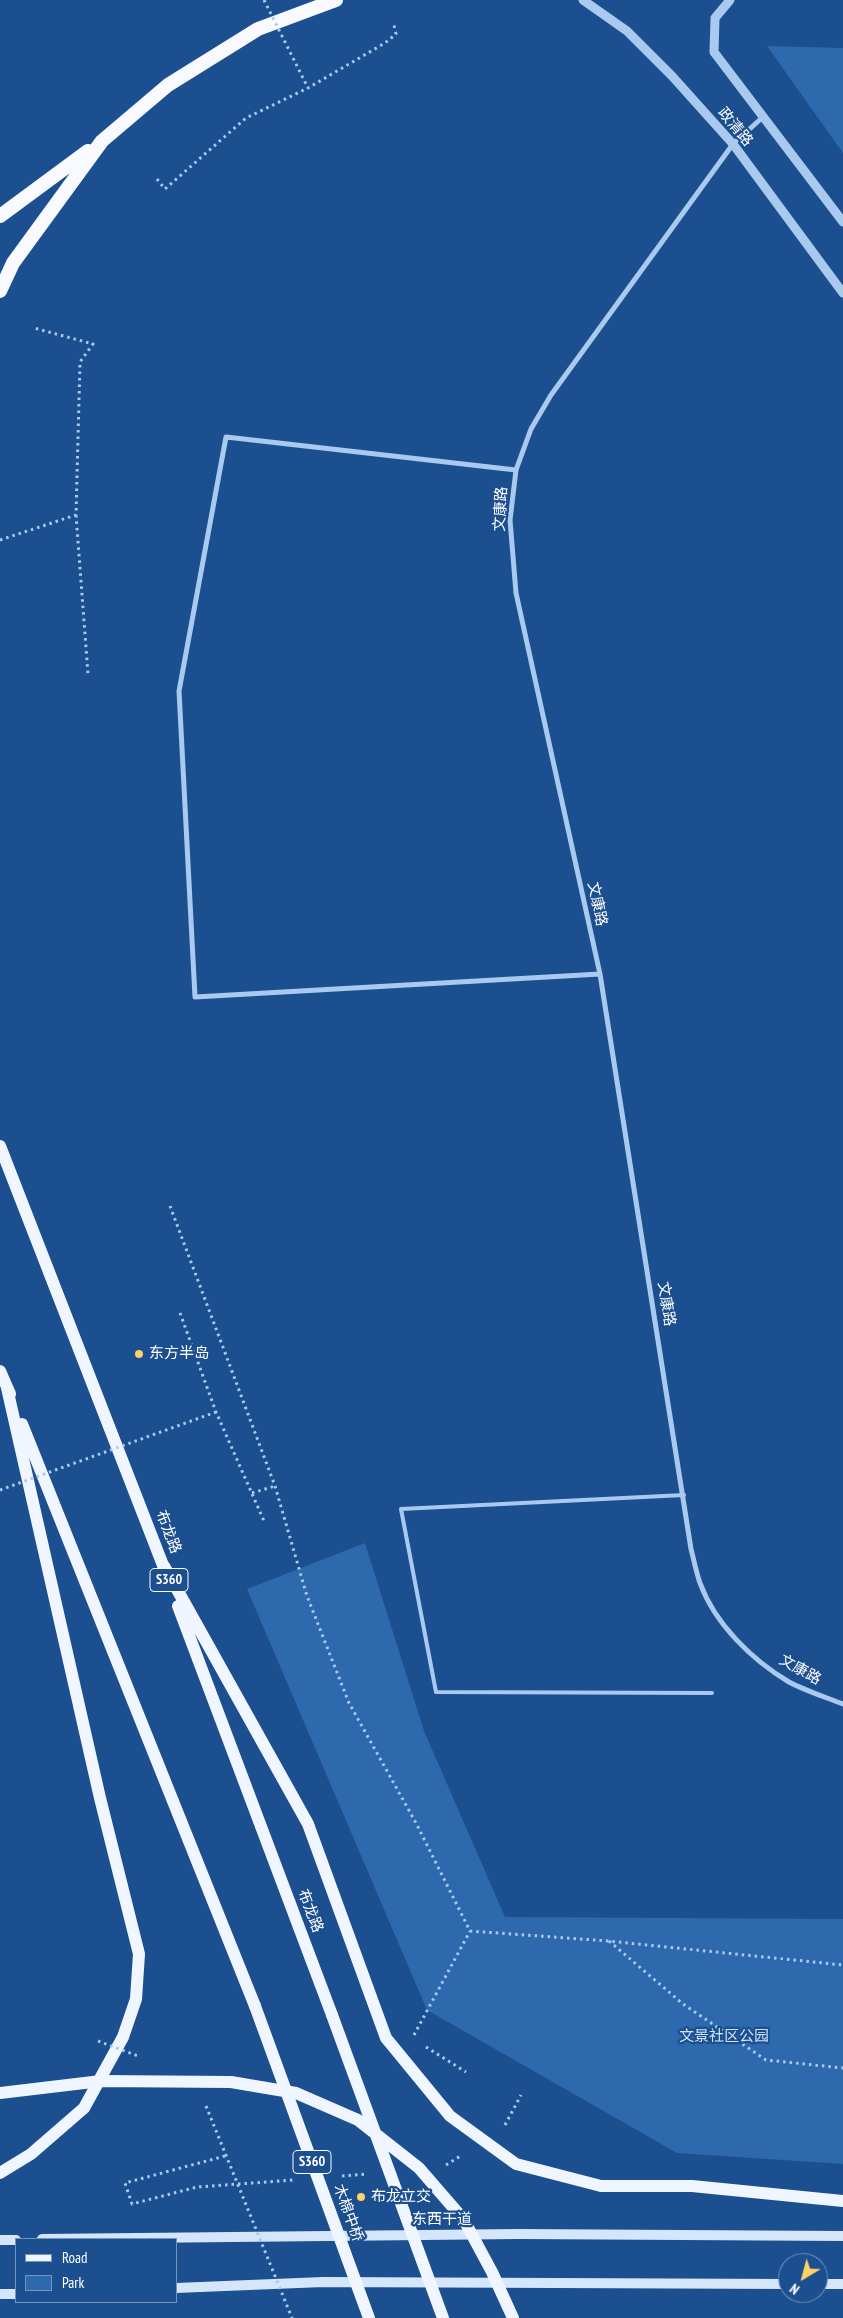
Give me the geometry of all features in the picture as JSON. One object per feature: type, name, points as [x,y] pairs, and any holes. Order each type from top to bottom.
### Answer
[{"type":"highway","points":[[0,216],[102,141],[168,85],[258,29],[336,0]]},
{"type":"highway","points":[[0,290],[14,263],[102,141]]},
{"type":"main road","name":"布龙路","points":[[0,1146],[164,1566],[443,2318]]},
{"type":"main road","name":"S360","points":[[0,1371],[7,1388]]},
{"type":"main road","points":[[0,2173],[31,2154],[84,2108],[123,2037],[136,1999],[139,1954],[100,1798],[7,1388]]},
{"type":"main road","name":"木棉中桥","points":[[7,1388],[255,2006],[369,2318]]},
{"type":"main road","points":[[164,1566],[308,1824],[386,2038],[450,2116],[516,2164],[601,2186],[692,2186],[843,2201]]},
{"type":"main road","points":[[0,2093],[101,2081],[231,2082],[296,2094],[358,2120],[419,2168],[464,2220],[492,2272],[513,2318]]},
{"type":"main road","name":"东西干道","points":[[135,2238],[509,2234],[843,2236]]},
{"type":"main road","points":[[0,2240],[15,2240]]},
{"type":"main road","points":[[178,2288],[323,2282],[778,2284]]},
{"type":"main road","points":[[828,2284],[843,2284]]},
{"type":"main road","points":[[0,2294],[15,2294]]},
{"type":"street","name":"政清路","points":[[583,0],[627,31],[672,76],[733,144],[843,293]]},
{"type":"street","name":"政清路","points":[[730,0],[715,18],[714,52],[843,222]]},
{"type":"street","name":"文康路","points":[[764,116],[733,144],[551,396],[531,429],[516,470],[510,520],[516,593],[600,974],[693,1558],[700,1583],[716,1614],[736,1639],[761,1662],[790,1682],[843,1704]]},
{"type":"street","points":[[516,470],[226,437],[179,691],[195,997],[600,974]]},
{"type":"lane","points":[[684,1495],[401,1509],[436,1692],[712,1693]]},
{"type":"path","points":[[264,0],[308,88]]},
{"type":"path","points":[[156,179],[165,189],[246,118],[308,88],[385,43],[396,34],[394,25]]},
{"type":"path","points":[[34,328],[93,344],[80,362],[76,515],[88,674]]},
{"type":"path","points":[[0,540],[76,515]]},
{"type":"path","points":[[170,1206],[275,1486],[307,1596],[349,1703],[416,1823],[470,1931]]},
{"type":"path","points":[[180,1312],[216,1412],[264,1520]]},
{"type":"path","points":[[0,1490],[216,1412]]},
{"type":"path","points":[[252,1493],[275,1486]]},
{"type":"path","points":[[470,1931],[608,1941],[843,1965]]},
{"type":"path","points":[[412,2039],[470,1931]]},
{"type":"path","points":[[608,1941],[682,2004],[766,2060],[843,2068]]},
{"type":"path","points":[[98,2041],[142,2057]]},
{"type":"path","points":[[419,2043],[466,2072]]},
{"type":"path","points":[[506,2125],[521,2095]]},
{"type":"path","points":[[204,2103],[292,2318]]},
{"type":"path","points":[[197,2187],[132,2204],[125,2183],[225,2156]]},
{"type":"green space","points":[[767,46],[843,48],[843,153]]},
{"type":"green space","name":"文景社区公园","points":[[365,1543],[424,1731],[505,1917],[843,1919],[843,2164],[677,2153],[427,2010],[247,1589]]},
{"type":"place","name":"东方半岛","points":[[139,1354]]},
{"type":"place","name":"布龙立交","points":[[361,2197]]}]
